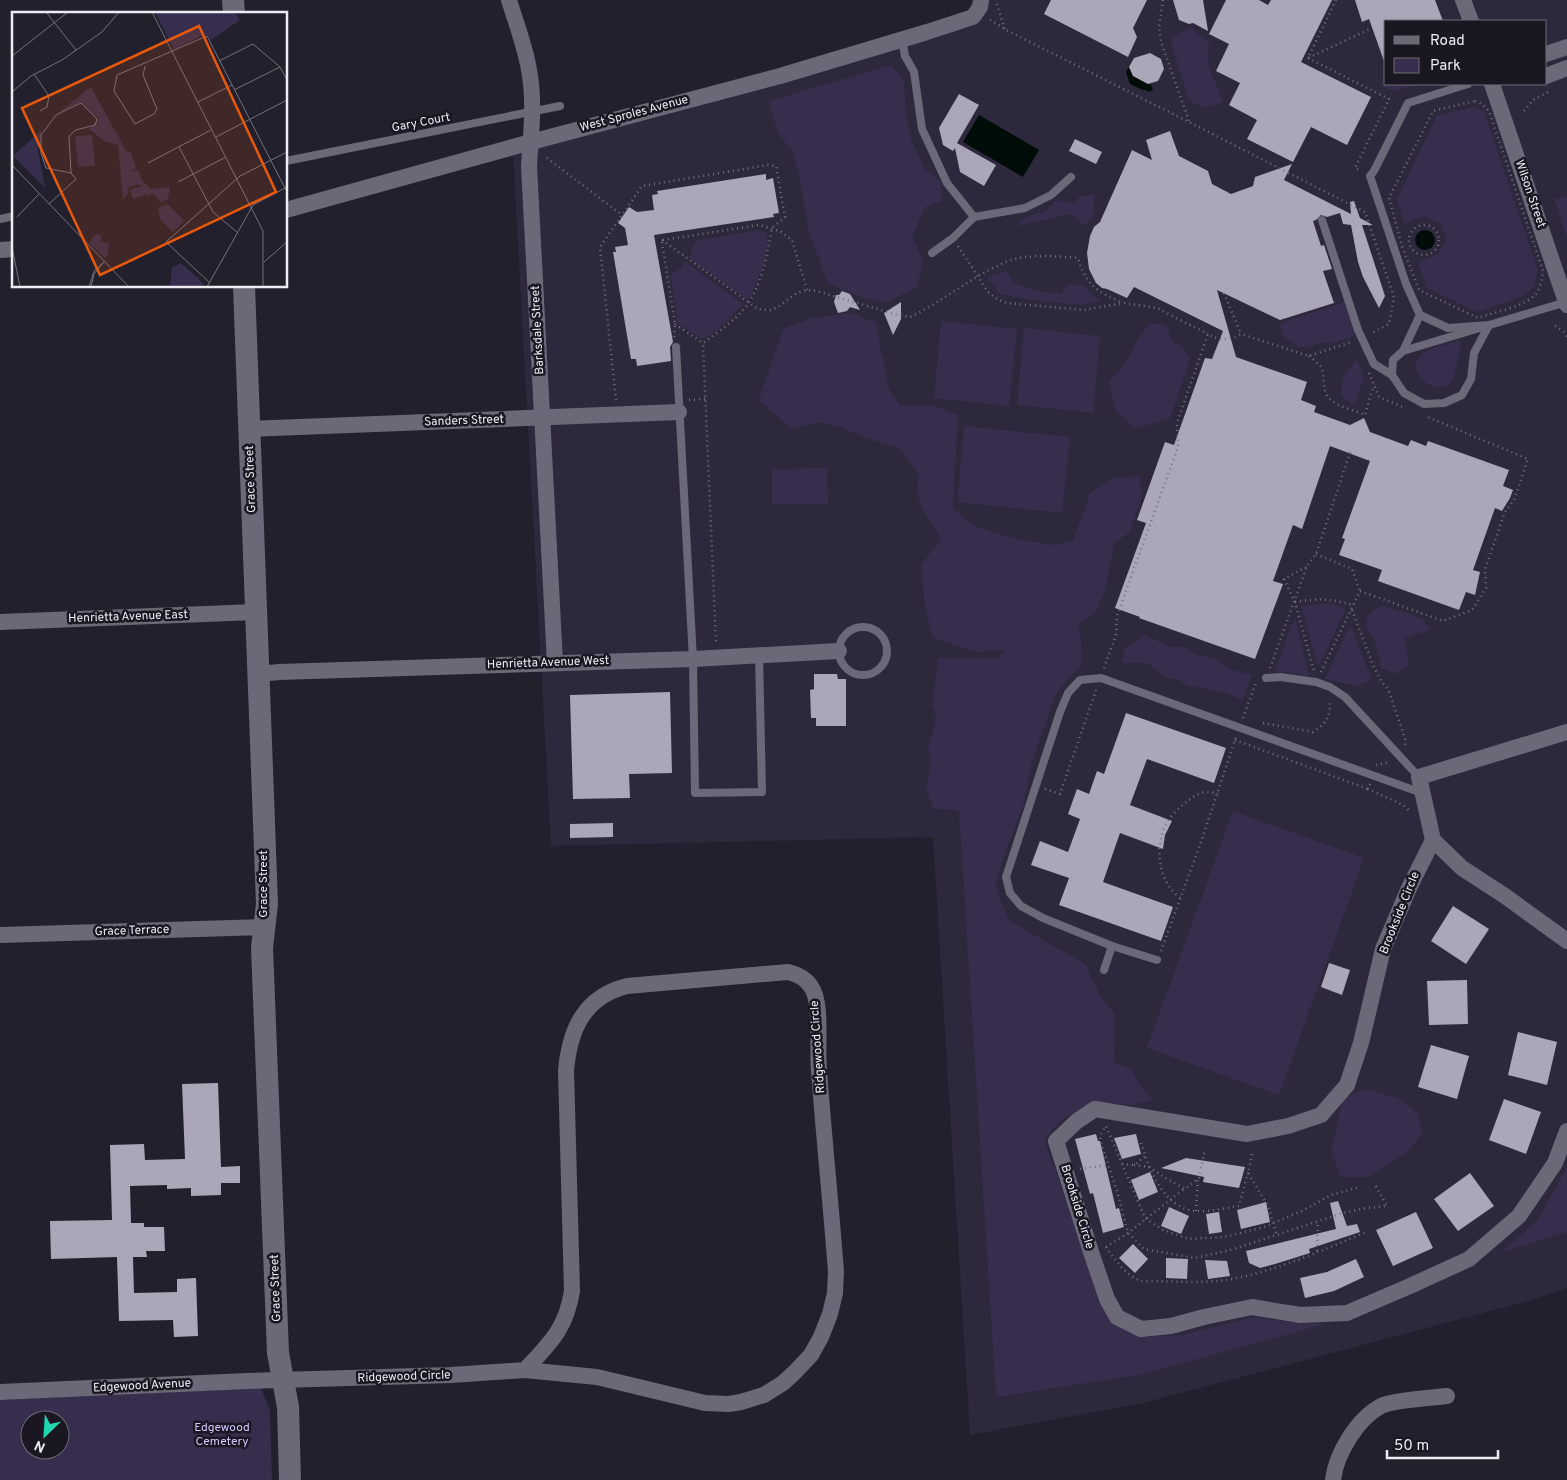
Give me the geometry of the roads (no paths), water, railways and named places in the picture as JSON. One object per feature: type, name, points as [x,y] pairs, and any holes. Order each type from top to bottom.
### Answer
[{"type":"main road","name":"Grace Street","points":[[244,288],[266,904],[262,948],[278,1353],[288,1407],[290,1480]]},
{"type":"street","name":"Barksdale Street","points":[[509,0],[530,70],[533,116],[529,166],[555,663]]},
{"type":"street","points":[[1463,0],[1471,20]]},
{"type":"street","name":"West Sproles Avenue","points":[[288,209],[780,76],[966,20],[983,10]]},
{"type":"street","points":[[1547,54],[1567,46]]},
{"type":"street","points":[[1549,83],[1567,68]]},
{"type":"street","name":"Wilson Street","points":[[1492,85],[1566,304]]},
{"type":"street","name":"Sanders Street","points":[[249,429],[543,418],[679,406]]},
{"type":"street","name":"Henrietta Avenue East","points":[[0,622],[256,612]]},
{"type":"street","name":"Henrietta Avenue West","points":[[258,674],[839,651]]},
{"type":"street","points":[[1567,732],[1420,785],[1433,840],[1462,868],[1567,941]]},
{"type":"street","name":"Brookside Circle","points":[[1433,840],[1409,888],[1383,949],[1361,1043],[1346,1084],[1321,1115],[1288,1126],[1248,1134],[1095,1109],[1078,1121],[1056,1141],[1108,1299],[1117,1317],[1141,1328],[1171,1326],[1252,1307],[1300,1315],[1347,1313],[1469,1259],[1519,1216],[1555,1163],[1567,1131]]},
{"type":"street","name":"Grace Terrace","points":[[0,935],[264,927]]},
{"type":"street","name":"Ridgewood Circle","points":[[283,1380],[451,1376],[525,1370],[597,1377],[705,1403],[729,1404],[764,1395],[783,1383],[811,1355],[821,1337],[835,1294],[836,1272],[819,1069],[816,1003],[813,989],[798,974],[788,972],[627,986],[612,990],[602,996],[592,1003],[583,1015],[572,1035],[566,1070],[571,1299],[566,1318],[558,1333],[525,1370]]},
{"type":"street","name":"Edgewood Avenue","points":[[0,1392],[283,1380]]},
{"type":"street","points":[[1333,1480],[1345,1444],[1363,1420],[1382,1406],[1446,1396]]},
{"type":"lane","points":[[902,39],[905,56],[914,72],[922,130],[947,183],[974,217]]},
{"type":"lane","points":[[1465,85],[1408,104],[1370,176],[1406,284],[1420,315],[1448,328],[1488,325]]},
{"type":"lane","name":"Gary Court","points":[[288,161],[560,106]]},
{"type":"lane","points":[[932,253],[953,238],[974,217],[1024,208],[1051,195],[1071,177]]},
{"type":"lane","points":[[1322,220],[1358,330],[1374,364],[1392,375],[1404,393],[1424,404],[1444,403],[1462,395],[1471,379],[1474,353],[1488,325]]},
{"type":"lane","points":[[1403,351],[1566,304]]},
{"type":"lane","points":[[1392,375],[1393,360],[1403,351],[1420,315]]},
{"type":"lane","points":[[676,347],[693,658],[695,793],[762,792],[759,655]]},
{"type":"lane","points":[[856,628],[871,628],[883,637],[888,652],[883,666],[871,675],[863,675],[856,674],[844,666],[839,651],[844,637],[856,628]]},
{"type":"lane","points":[[1266,678],[1280,677],[1316,682],[1330,687],[1345,697],[1420,785]]},
{"type":"lane","points":[[1157,960],[1112,946],[1043,918],[1021,906],[1010,893],[1006,877],[1036,785],[1068,693],[1080,680],[1101,678],[1238,728],[1420,785]]},
{"type":"lane","points":[[1104,970],[1112,946]]},
{"type":"park label","name":"Edgewood Cemetery","points":[[222,1435]]}]
